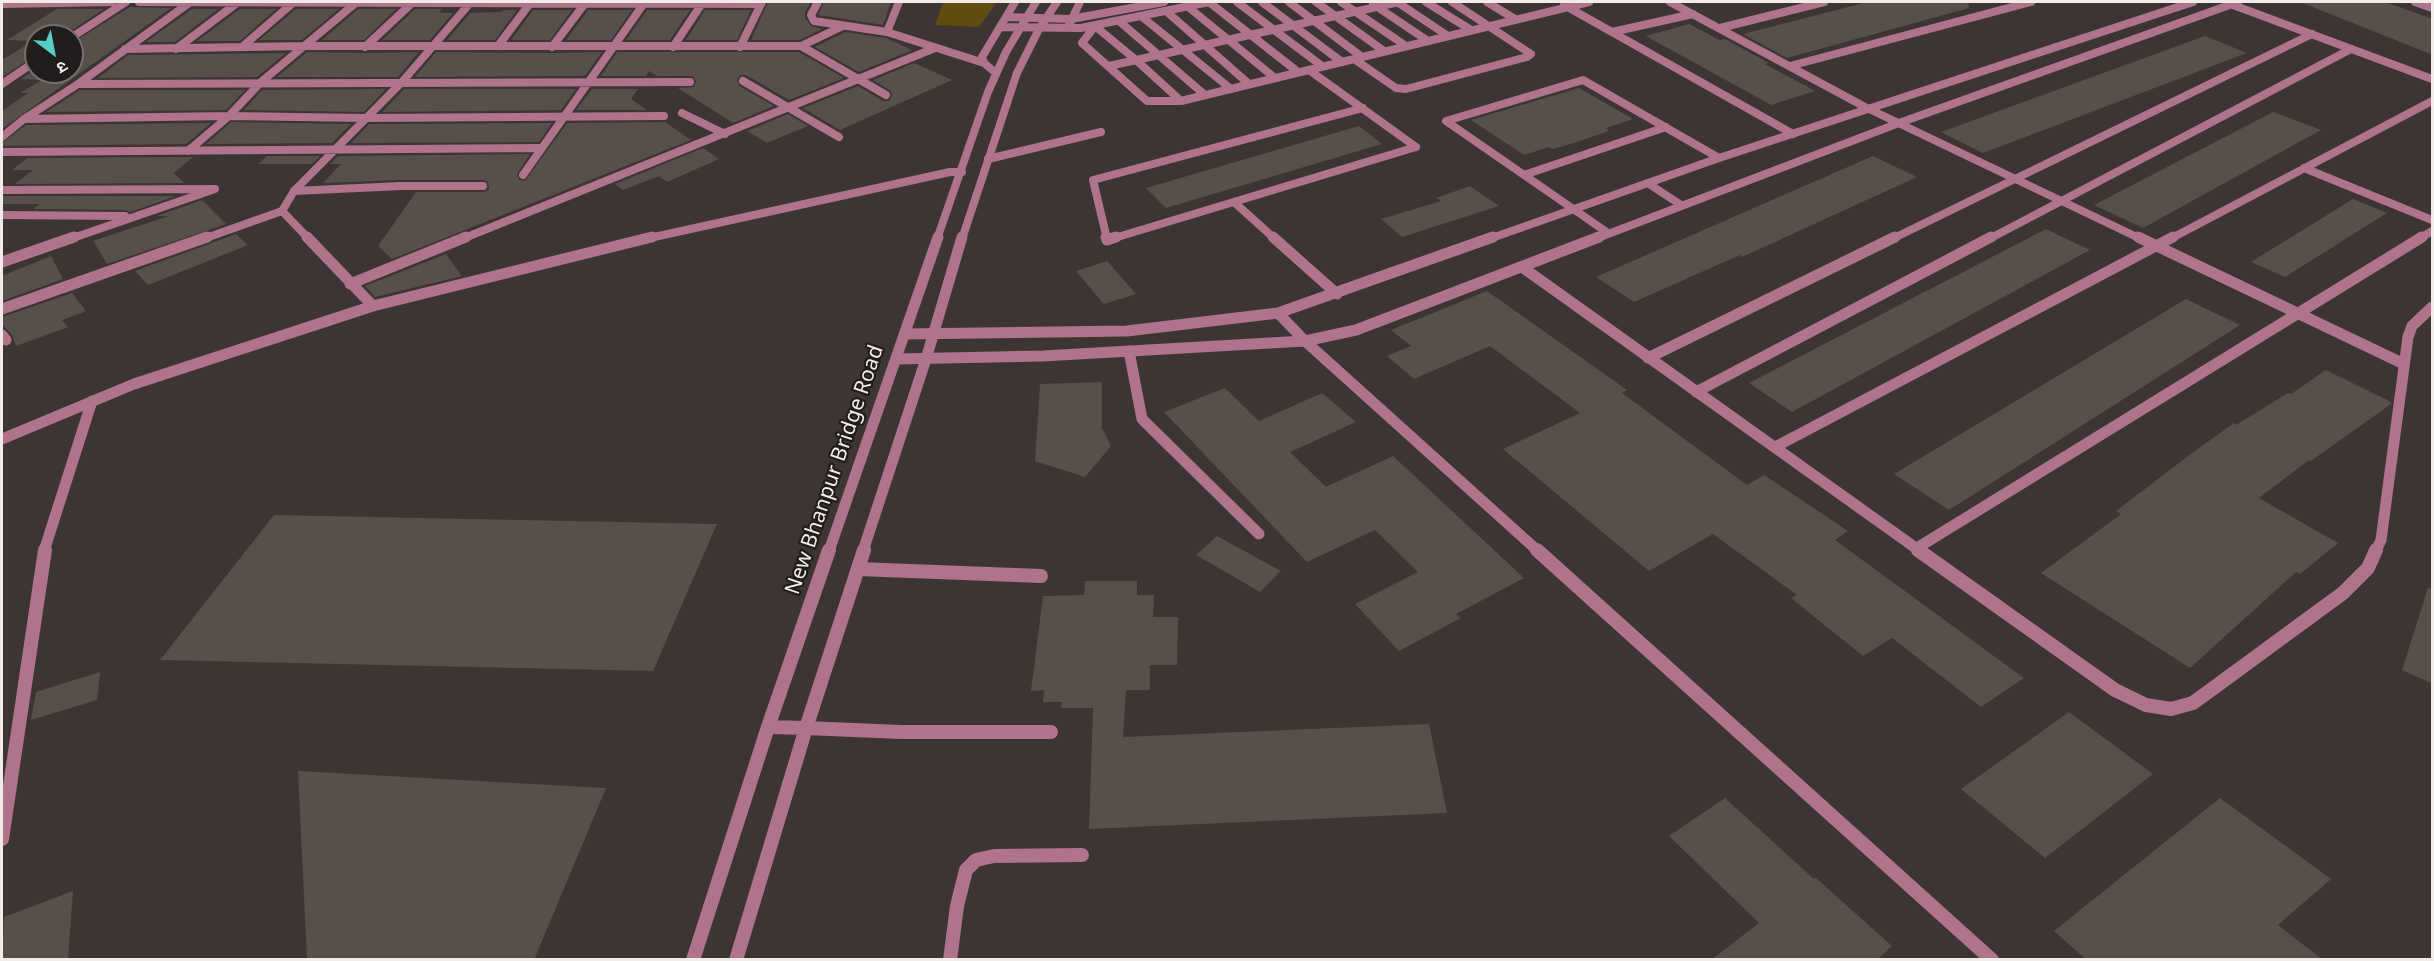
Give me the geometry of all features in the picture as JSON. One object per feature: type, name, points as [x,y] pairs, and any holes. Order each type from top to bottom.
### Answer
[{"type":"street","points":[[2,4],[112,2]]},
{"type":"street","points":[[84,29],[126,2]]},
{"type":"street","points":[[139,2],[762,2],[740,47]]},
{"type":"street","points":[[188,151],[229,116],[261,82],[356,2]]},
{"type":"street","points":[[498,46],[530,2]]},
{"type":"street","points":[[552,47],[586,2]]},
{"type":"street","points":[[523,175],[540,148],[615,48],[645,2]]},
{"type":"street","points":[[818,2],[811,15],[814,21],[887,33],[984,63],[996,74]]},
{"type":"street","points":[[887,33],[899,2]]},
{"type":"street","points":[[984,63],[982,57],[1015,2]]},
{"type":"street","name":"New Bhanpur Bridge Road","points":[[693,960],[768,727],[996,74],[1036,2]]},
{"type":"street","points":[[736,960],[806,728],[926,359],[988,159],[1017,73],[1039,29],[1057,2]]},
{"type":"street","points":[[1067,28],[1080,2]]},
{"type":"street","points":[[1000,27],[1047,18],[1071,19],[1164,2]]},
{"type":"street","points":[[1006,17],[1039,29],[1095,26],[1209,2],[1298,72]]},
{"type":"street","points":[[1237,2],[1322,66]]},
{"type":"street","points":[[1262,2],[1342,62]]},
{"type":"street","points":[[1289,2],[1396,88],[1406,89],[1527,57],[1531,54],[1452,2]]},
{"type":"street","points":[[1316,2],[1384,51]]},
{"type":"street","points":[[1341,2],[1406,46]]},
{"type":"street","points":[[1109,66],[1314,21],[1373,4],[1398,2],[1448,36]]},
{"type":"street","points":[[1426,2],[1471,30]]},
{"type":"street","points":[[1487,2],[1515,20]]},
{"type":"street","points":[[1558,2],[1793,134]]},
{"type":"street","points":[[1095,26],[1082,43],[1147,101],[1181,101],[1589,2]]},
{"type":"street","points":[[1670,2],[1867,108],[2404,364]]},
{"type":"street","points":[[1720,28],[1824,2]]},
{"type":"street","points":[[1790,66],[2031,2]]},
{"type":"street","points":[[905,334],[1127,331],[1278,313],[1719,158],[2193,2]]},
{"type":"street","points":[[2415,2],[2433,8]]},
{"type":"street","points":[[84,80],[189,3]]},
{"type":"street","points":[[176,49],[237,3]]},
{"type":"street","points":[[242,46],[293,3]]},
{"type":"street","points":[[365,47],[412,3]]},
{"type":"street","points":[[2,309],[282,211],[294,191],[402,82],[470,3]]},
{"type":"street","points":[[674,47],[702,3]]},
{"type":"street","points":[[896,359],[1129,351],[1305,341],[1356,330],[1899,123],[2236,3],[2351,49],[2433,78]]},
{"type":"street","points":[[1373,4],[1428,41]]},
{"type":"street","points":[[1187,6],[1275,78]]},
{"type":"street","points":[[1166,11],[1249,84]]},
{"type":"street","points":[[1611,32],[1693,14]]},
{"type":"street","points":[[1141,16],[1231,89]]},
{"type":"street","points":[[1119,21],[1205,95]]},
{"type":"street","points":[[125,49],[242,46],[429,48],[801,46],[843,26]]},
{"type":"street","points":[[1095,26],[1181,101]]},
{"type":"street","points":[[1648,358],[2312,34]]},
{"type":"street","points":[[801,46],[886,95]]},
{"type":"street","points":[[350,284],[935,48]]},
{"type":"street","points":[[1696,392],[2351,49]]},
{"type":"street","points":[[2,84],[24,69]]},
{"type":"street","points":[[1309,69],[1363,108],[1416,147],[1107,240],[1093,180],[1363,108]]},
{"type":"street","points":[[1608,233],[1446,121],[1583,80],[1719,158]]},
{"type":"street","points":[[743,81],[838,136]]},
{"type":"street","points":[[84,84],[690,82]]},
{"type":"street","points":[[2,137],[24,119],[78,84]]},
{"type":"street","points":[[1775,447],[2433,101]]},
{"type":"street","points":[[682,112],[725,134]]},
{"type":"street","points":[[24,119],[229,116],[366,118],[664,116]]},
{"type":"street","points":[[1524,175],[1666,128]]},
{"type":"street","points":[[988,159],[1101,132]]},
{"type":"street","points":[[2,152],[540,148]]},
{"type":"street","points":[[2304,168],[2433,220]]},
{"type":"street","points":[[2,440],[134,384],[372,306],[644,239],[950,172],[962,172]]},
{"type":"street","points":[[1649,184],[1681,205]]},
{"type":"street","points":[[294,191],[401,186],[483,186]]},
{"type":"street","points":[[2,189],[215,189],[2,262]]},
{"type":"street","points":[[1234,202],[1337,294]]},
{"type":"street","points":[[282,211],[372,306]]},
{"type":"street","points":[[2,215],[135,217]]},
{"type":"street","points":[[1917,548],[2433,231]]},
{"type":"street","points":[[1522,267],[2115,690],[2146,705],[2171,709],[2193,703],[2343,593],[2368,568],[2381,540],[2404,364],[2412,326],[2433,307]]},
{"type":"street","points":[[1278,313],[1305,341],[1992,960]]},
{"type":"street","points":[[1129,351],[1142,419],[1259,534]]},
{"type":"street","points":[[2,839],[6,786],[42,558],[92,401]]},
{"type":"street","points":[[858,569],[1041,576]]},
{"type":"street","points":[[768,727],[901,732],[1051,732]]},
{"type":"street","points":[[951,960],[957,906],[966,870],[976,860],[994,856],[1083,855]]},
{"type":"shaded area","points":[[943,2],[997,2],[979,27],[935,25]]},
{"type":"building","points":[[768,2],[811,2],[805,12],[805,18],[811,26],[822,29],[800,40],[751,40]]},
{"type":"building","points":[[824,2],[891,2],[883,25],[818,15]]},
{"type":"building","points":[[1868,2],[1968,2],[1969,8],[1787,58],[1743,34]]},
{"type":"building","points":[[2300,2],[2385,2],[2433,19],[2433,55]]},
{"type":"building","points":[[130,7],[171,8],[84,70],[84,36]]},
{"type":"building","points":[[57,9],[104,9],[81,24],[33,24]]},
{"type":"building","points":[[192,9],[218,9],[175,42],[146,42]]},
{"type":"building","points":[[240,9],[276,9],[240,41],[197,41]]},
{"type":"building","points":[[296,9],[339,9],[302,40],[259,40]]},
{"type":"building","points":[[358,9],[396,9],[364,40],[322,40]]},
{"type":"building","points":[[415,9],[442,9],[439,13],[453,13],[430,40],[382,40]]},
{"type":"building","points":[[517,10],[495,40],[447,40],[470,13]]},
{"type":"building","points":[[533,10],[572,10],[550,40],[511,40]]},
{"type":"building","points":[[588,10],[632,10],[611,40],[566,40]]},
{"type":"building","points":[[647,10],[690,10],[670,40],[626,40]]},
{"type":"building","points":[[705,10],[751,10],[737,40],[686,40]]},
{"type":"building","points":[[1689,24],[1720,40],[1725,39],[1815,91],[1771,105],[1646,36]]},
{"type":"building","points":[[24,29],[24,41],[7,40]]},
{"type":"building","points":[[845,32],[886,38],[912,50],[859,72],[815,47]]},
{"type":"building","points":[[2205,36],[2247,53],[1983,153],[1941,132]]},
{"type":"building","points":[[24,47],[24,63],[2,77],[2,60]]},
{"type":"building","points":[[307,52],[419,52],[398,77],[277,77]]},
{"type":"building","points":[[436,52],[602,52],[585,76],[415,77]]},
{"type":"building","points":[[617,52],[799,52],[844,78],[789,100],[746,75],[740,75],[737,80],[739,86],[774,106],[733,123],[678,88],[694,87],[696,81],[693,76],[657,76],[649,71],[646,76],[601,76]]},
{"type":"building","points":[[286,53],[257,77],[98,78],[128,55]]},
{"type":"building","points":[[914,63],[952,80],[840,130],[803,108],[858,86],[883,101],[889,101],[892,96],[891,91],[873,80]]},
{"type":"building","points":[[35,84],[65,84],[2,129],[2,111],[28,93],[20,93]]},
{"type":"building","points":[[1579,88],[1633,119],[1606,128],[1609,131],[1574,143],[1553,149],[1549,147],[1524,155],[1471,120]]},
{"type":"building","points":[[386,89],[364,112],[244,110],[262,90]]},
{"type":"building","points":[[404,89],[576,89],[561,110],[382,112]]},
{"type":"building","points":[[592,89],[638,89],[631,99],[647,110],[576,110]]},
{"type":"building","points":[[80,90],[245,90],[226,110],[46,112]]},
{"type":"building","points":[[2273,112],[2321,130],[2143,228],[2094,205]]},
{"type":"building","points":[[788,114],[808,126],[767,143],[747,131]]},
{"type":"building","points":[[231,122],[351,124],[332,143],[206,144]]},
{"type":"building","points":[[665,122],[691,140],[392,259],[378,246],[416,192],[484,192],[489,189],[488,182],[483,180],[401,180],[323,183],[341,164],[330,164],[338,156],[530,154],[517,174],[519,180],[525,181],[567,123]]},
{"type":"building","points":[[211,123],[186,144],[2,146],[2,143],[26,125]]},
{"type":"building","points":[[552,123],[539,142],[351,143],[369,124]]},
{"type":"building","points":[[1359,126],[1382,144],[1166,208],[1146,188]]},
{"type":"building","points":[[703,148],[719,159],[667,182],[659,176],[623,190],[615,184]]},
{"type":"building","points":[[267,156],[320,156],[312,164],[258,164]]},
{"type":"building","points":[[1873,156],[1917,177],[1742,257],[1740,255],[1634,302],[1596,277]]},
{"type":"building","points":[[193,157],[174,173],[184,183],[15,184],[33,170],[12,170],[27,158]]},
{"type":"building","points":[[1470,186],[1499,206],[1402,237],[1381,219],[1441,201],[1436,198]]},
{"type":"building","points":[[2,196],[176,196],[130,212],[125,210],[33,209],[40,204],[2,204]]},
{"type":"building","points":[[2353,199],[2387,213],[2285,277],[2251,262]]},
{"type":"building","points":[[202,200],[226,224],[107,264],[93,241],[169,216],[157,216]]},
{"type":"building","points":[[2046,229],[2090,250],[1792,412],[1749,383]]},
{"type":"building","points":[[236,234],[248,245],[148,285],[135,271]]},
{"type":"building","points":[[446,254],[462,276],[375,297],[365,286]]},
{"type":"building","points":[[51,256],[63,279],[2,301],[2,276]]},
{"type":"building","points":[[1107,261],[1136,294],[1104,304],[1076,271]]},
{"type":"building","points":[[1487,291],[1627,390],[1622,393],[1747,485],[1764,475],[1848,531],[1835,540],[2024,678],[1981,707],[1892,638],[1863,656],[1791,598],[1797,595],[1713,534],[1649,571],[1503,449],[1580,413],[1490,346],[1414,379],[1387,356],[1411,346],[1391,330]]},
{"type":"building","points":[[72,293],[86,311],[62,320],[68,327],[16,346],[12,335],[2,324],[2,317]]},
{"type":"building","points":[[2186,299],[2240,325],[1949,510],[1894,474]]},
{"type":"building","points":[[2326,370],[2391,404],[2311,461],[2309,460],[2259,498],[2338,543],[2300,574],[2296,572],[2190,668],[2041,573],[2121,514],[2116,511],[2234,423],[2236,425],[2288,393],[2291,394]]},
{"type":"building","points":[[1102,382],[1102,428],[1111,446],[1085,477],[1035,461],[1040,384]]},
{"type":"building","points":[[1225,388],[1259,421],[1322,393],[1356,422],[1290,452],[1326,487],[1393,456],[1524,578],[1456,614],[1461,618],[1399,651],[1355,604],[1418,572],[1375,530],[1307,562],[1164,412]]},
{"type":"building","points":[[274,515],[717,524],[653,671],[160,660]]},
{"type":"building","points":[[1217,536],[1281,571],[1260,592],[1196,555]]},
{"type":"building","points":[[1085,581],[1137,581],[1137,595],[1154,595],[1153,617],[1178,617],[1177,665],[1150,665],[1150,690],[1126,690],[1123,737],[1429,724],[1447,813],[1089,829],[1093,708],[1061,708],[1062,702],[1043,702],[1044,690],[1031,691],[1043,596],[1084,595]]},
{"type":"building","points":[[2428,588],[2433,589],[2433,684],[2402,670]]},
{"type":"building","points":[[100,672],[97,700],[31,720],[36,692]]},
{"type":"building","points":[[2069,712],[2153,774],[2045,858],[1961,789]]},
{"type":"building","points":[[298,771],[606,788],[534,960],[307,960]]},
{"type":"building","points":[[1725,798],[1892,946],[1877,960],[1711,960],[1759,923],[1669,836]]},
{"type":"building","points":[[2220,798],[2331,879],[2278,925],[2323,960],[2087,960],[2054,931]]},
{"type":"building","points":[[73,891],[68,960],[2,960],[4,917]]}]
